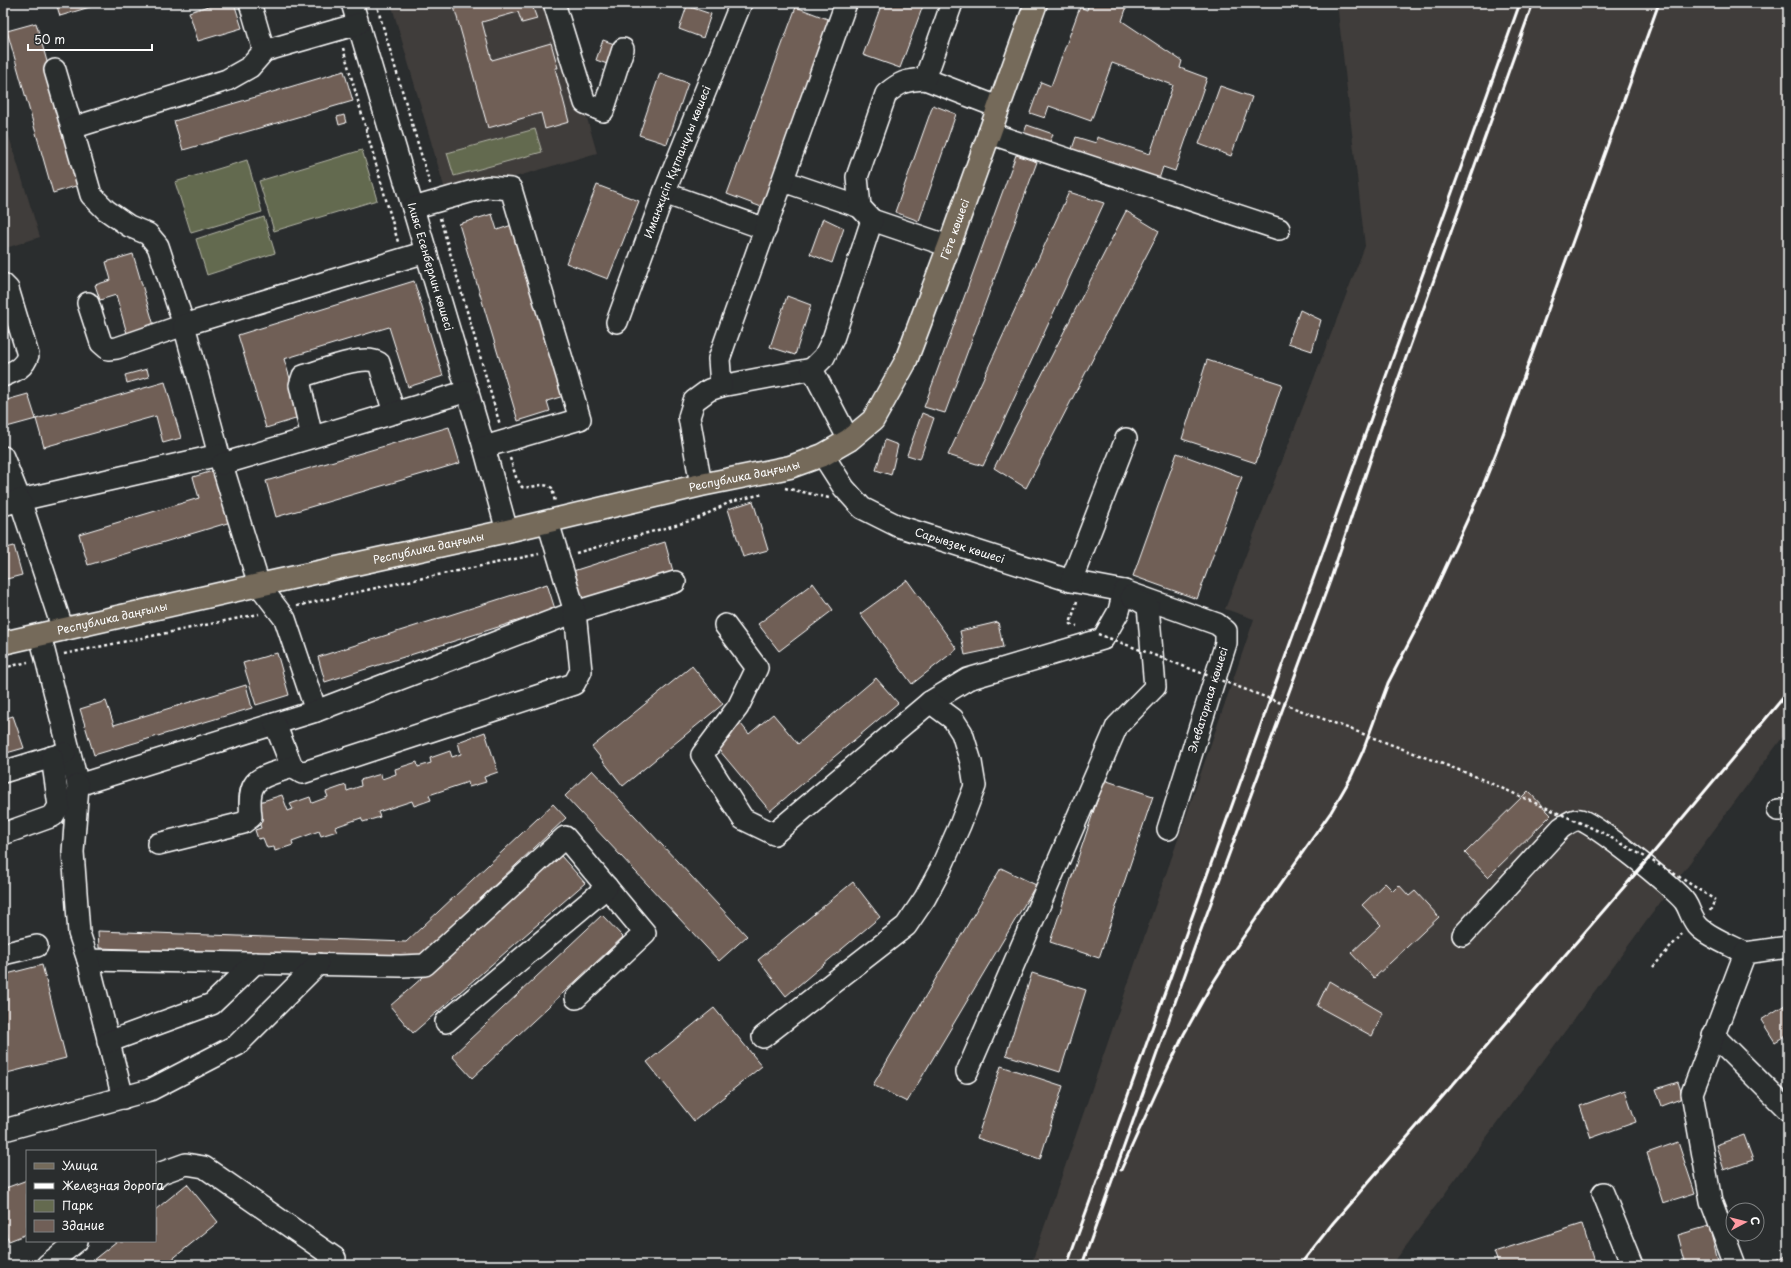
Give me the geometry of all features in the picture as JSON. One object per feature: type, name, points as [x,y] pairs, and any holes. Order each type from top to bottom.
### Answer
[{"type":"main road","name":"Гёте көшесі","points":[[848,440],[873,420],[905,363],[949,246],[1036,3]]},
{"type":"main road","name":"Республика даңғылы","points":[[3,643],[548,522],[701,484],[790,467],[823,455],[848,440]]},
{"type":"street","points":[[250,3],[264,52]]},
{"type":"street","name":"Ілияс Есенберлин көшесі","points":[[352,3],[468,391],[507,531]]},
{"type":"street","points":[[554,3],[585,103],[603,111],[623,49]]},
{"type":"street","name":"Иманжүсіп Құтпанұлы көшесі","points":[[617,322],[664,193],[741,3]]},
{"type":"street","points":[[721,386],[719,359],[846,3]]},
{"type":"street","points":[[925,79],[952,3]]},
{"type":"street","points":[[72,128],[227,80],[250,67],[264,52],[358,24]]},
{"type":"street","points":[[55,70],[92,195],[106,210],[129,226],[148,234],[158,246],[184,325],[220,460],[259,585],[285,619],[316,711]]},
{"type":"street","points":[[701,484],[688,417],[694,402],[709,390],[721,386],[812,369],[824,357],[832,339],[866,213],[857,177],[886,94],[896,85],[909,80],[925,79],[998,107]]},
{"type":"street","points":[[989,133],[1279,229]]},
{"type":"street","points":[[783,181],[949,246]]},
{"type":"street","points":[[413,208],[487,187],[511,189],[580,419],[484,447]]},
{"type":"street","points":[[664,193],[766,229]]},
{"type":"street","points":[[88,303],[101,343],[108,349],[117,348],[184,325],[426,252]]},
{"type":"street","points":[[3,284],[8,289],[28,355],[26,363],[21,368],[3,376]]},
{"type":"street","points":[[312,437],[300,385],[303,376],[362,359],[374,360],[379,363],[394,413]]},
{"type":"street","points":[[812,369],[848,440]]},
{"type":"street","points":[[12,503],[220,460],[312,437],[468,391]]},
{"type":"street","points":[[1074,589],[1126,440]]},
{"type":"street","name":"Сарыөзек көшесі","points":[[823,455],[844,488],[862,508],[898,526],[1074,589],[1124,591]]},
{"type":"street","points":[[3,457],[12,503],[63,630]]},
{"type":"street","points":[[275,724],[292,767],[302,773],[574,684],[581,671],[575,612],[548,522]]},
{"type":"street","points":[[78,785],[316,711],[575,612],[675,582]]},
{"type":"street","points":[[726,625],[757,668],[738,706],[702,755],[743,819],[774,834],[930,702],[968,680],[1103,639],[1119,611],[1124,591],[1148,606],[1155,687],[1117,726],[967,1072]]},
{"type":"street","name":"Элеваторная көшесі","points":[[1124,591],[1217,624],[1226,631],[1226,643],[1168,829]]},
{"type":"street","points":[[3,834],[53,816],[59,806],[61,755],[40,635]]},
{"type":"street","points":[[763,1037],[906,926],[925,898],[940,870],[975,786],[971,762],[962,733],[953,720],[930,702]]},
{"type":"street","points":[[3,772],[61,755]]},
{"type":"street","points":[[61,755],[78,785],[73,852],[79,933],[88,960],[123,1098]]},
{"type":"street","points":[[158,844],[243,824],[251,817],[249,802],[253,786],[259,778],[292,767]]},
{"type":"street","points":[[1463,935],[1561,828],[1574,821],[1581,820],[1590,823],[1628,851],[1685,902],[1693,922],[1701,930],[1745,953],[1788,947]]},
{"type":"street","points":[[88,960],[401,966],[425,965],[565,837],[645,933],[576,998]]},
{"type":"street","points":[[446,1022],[607,887]]},
{"type":"street","points":[[3,954],[37,946]]},
{"type":"street","points":[[1734,1265],[1711,1201],[1692,1094],[1745,953]]},
{"type":"street","points":[[108,1042],[212,1004],[255,963]]},
{"type":"street","points":[[8,1129],[150,1090],[237,1045],[318,964]]},
{"type":"street","points":[[1713,1035],[1788,1110]]},
{"type":"street","points":[[156,1177],[161,1173],[186,1164],[204,1166],[335,1258]]},
{"type":"street","points":[[1603,1193],[1632,1265]]},
{"type":"street","points":[[47,1265],[76,1242]]},
{"type":"path","points":[[366,128],[403,259]]},
{"type":"path","points":[[1074,589],[1070,624],[1084,629]]},
{"type":"path","points":[[1091,631],[1472,775],[1601,832],[1670,871],[1715,900]]},
{"type":"path","points":[[1653,967],[1693,922]]},
{"type":"shaded area","points":[[391,3],[554,3],[597,153],[447,197]]},
{"type":"shaded area","points":[[1337,3],[1788,3],[1788,730],[1392,1265],[1031,1265],[1254,619],[1225,609],[1365,246]]},
{"type":"shaded area","points":[[3,117],[40,237],[3,249]]},
{"type":"green space","points":[[535,129],[542,152],[454,176],[447,153]]},
{"type":"green space","points":[[362,150],[377,200],[274,231],[259,181]]},
{"type":"green space","points":[[247,160],[262,212],[191,233],[175,182]]},
{"type":"green space","points":[[264,217],[275,253],[207,275],[196,239]]},
{"type":"building","points":[[56,3],[103,3],[60,16]]},
{"type":"building","points":[[218,3],[234,3],[242,28],[198,41],[189,12]]},
{"type":"building","points":[[453,3],[544,3],[544,5],[533,8],[537,19],[522,23],[518,12],[482,22],[492,60],[551,43],[558,68],[555,68],[569,122],[545,129],[541,113],[488,128]]},
{"type":"building","points":[[882,3],[924,3],[900,68],[863,55]]},
{"type":"building","points":[[1089,3],[1128,3],[1122,21],[1182,61],[1180,68],[1207,78],[1175,171],[1163,167],[1159,179],[1072,149],[1076,137],[1096,143],[1097,137],[1150,154],[1173,85],[1112,63],[1091,121],[1049,106],[1045,118],[1030,113],[1041,82],[1051,86],[1080,7],[1087,10]]},
{"type":"building","points":[[687,6],[711,14],[703,38],[679,29]]},
{"type":"building","points":[[796,7],[833,21],[764,208],[727,194]]},
{"type":"building","points":[[36,23],[82,184],[53,193],[7,31]]},
{"type":"building","points":[[603,40],[620,46],[613,66],[596,60]]},
{"type":"building","points":[[344,71],[353,101],[183,150],[174,121]]},
{"type":"building","points":[[660,73],[688,83],[667,144],[639,135]]},
{"type":"building","points":[[1220,86],[1252,97],[1231,156],[1199,144]]},
{"type":"building","points":[[933,105],[956,114],[919,221],[895,212]]},
{"type":"building","points":[[344,115],[346,123],[339,125],[337,117]]},
{"type":"building","points":[[1027,125],[1053,134],[1048,148],[1022,138]]},
{"type":"building","points":[[1016,155],[1037,162],[945,413],[924,407]]},
{"type":"building","points":[[597,185],[639,201],[608,279],[566,263]]},
{"type":"building","points":[[1069,192],[1104,203],[983,466],[948,455]]},
{"type":"building","points":[[1126,211],[1159,231],[1026,488],[994,468]]},
{"type":"building","points":[[492,214],[497,230],[515,224],[567,395],[547,401],[550,411],[518,421],[459,224]]},
{"type":"building","points":[[823,218],[844,228],[832,263],[810,254]]},
{"type":"building","points":[[133,254],[155,329],[128,337],[116,295],[100,300],[95,285],[111,280],[106,262]]},
{"type":"building","points":[[414,281],[443,376],[408,387],[389,327],[284,359],[302,417],[266,428],[238,335]]},
{"type":"building","points":[[3,296],[15,330],[3,334]]},
{"type":"building","points":[[787,296],[811,305],[795,355],[770,347]]},
{"type":"building","points":[[1300,310],[1321,320],[1312,351],[1288,343]]},
{"type":"building","points":[[1207,360],[1282,384],[1256,463],[1182,439]]},
{"type":"building","points":[[147,369],[149,377],[127,383],[125,375]]},
{"type":"building","points":[[165,382],[181,438],[163,443],[156,416],[44,447],[36,419]]},
{"type":"building","points":[[28,394],[36,419],[3,428],[3,401]]},
{"type":"building","points":[[922,413],[934,418],[920,459],[907,455]]},
{"type":"building","points":[[449,427],[460,463],[276,517],[266,481]]},
{"type":"building","points":[[885,440],[898,445],[891,475],[876,470]]},
{"type":"building","points":[[1177,453],[1242,477],[1197,599],[1133,576]]},
{"type":"building","points":[[219,469],[234,521],[88,565],[79,534],[199,498],[193,477]]},
{"type":"building","points":[[753,501],[768,550],[743,557],[728,509]]},
{"type":"building","points":[[665,542],[674,575],[582,603],[573,571]]},
{"type":"building","points":[[14,546],[22,575],[3,580],[3,549]]},
{"type":"building","points":[[907,580],[957,649],[912,684],[860,614]]},
{"type":"building","points":[[813,583],[833,610],[779,651],[758,624]]},
{"type":"building","points":[[547,584],[555,609],[325,682],[318,657]]},
{"type":"building","points":[[998,622],[1003,647],[965,655],[960,631]]},
{"type":"building","points":[[277,653],[289,695],[256,705],[243,663]]},
{"type":"building","points":[[692,666],[723,704],[623,786],[592,747]]},
{"type":"building","points":[[876,678],[898,703],[770,811],[715,745],[741,724],[749,734],[773,714],[798,744]]},
{"type":"building","points":[[246,685],[252,708],[94,755],[80,709],[106,701],[114,725]]},
{"type":"building","points":[[13,716],[24,748],[3,754],[3,719]]},
{"type":"building","points":[[485,732],[498,772],[484,777],[486,782],[469,787],[468,782],[429,795],[431,800],[414,806],[412,801],[378,812],[380,817],[363,822],[361,818],[335,827],[337,831],[321,836],[319,831],[292,841],[293,845],[275,851],[274,847],[267,848],[263,838],[258,839],[255,830],[261,828],[253,804],[282,795],[288,811],[293,809],[290,804],[310,797],[312,803],[328,797],[326,792],[346,785],[347,791],[361,786],[360,780],[381,774],[382,779],[396,774],[395,769],[417,762],[418,767],[431,763],[430,758],[450,751],[452,757],[461,754],[458,742]]},
{"type":"building","points":[[592,770],[747,936],[719,961],[565,796]]},
{"type":"building","points":[[1104,780],[1153,796],[1099,958],[1050,942]]},
{"type":"building","points":[[1528,791],[1551,815],[1488,877],[1465,853]]},
{"type":"building","points":[[553,804],[566,818],[415,960],[99,948],[98,931],[406,942]]},
{"type":"building","points":[[561,856],[585,883],[413,1033],[390,1006]]},
{"type":"building","points":[[1001,868],[1036,885],[907,1102],[873,1085]]},
{"type":"building","points":[[853,882],[880,917],[786,996],[758,960]]},
{"type":"building","points":[[1385,883],[1393,891],[1399,885],[1409,896],[1415,891],[1439,917],[1374,978],[1351,953],[1381,925],[1362,905]]},
{"type":"building","points":[[602,915],[623,937],[472,1078],[452,1056]]},
{"type":"building","points":[[42,965],[66,1058],[3,1074],[3,975]]},
{"type":"building","points":[[1032,973],[1086,990],[1060,1072],[1006,1055]]},
{"type":"building","points":[[1329,981],[1383,1013],[1372,1036],[1317,1006]]},
{"type":"building","points":[[1788,1003],[1788,1034],[1775,1042],[1761,1020]]},
{"type":"building","points":[[714,1008],[762,1066],[694,1121],[647,1062]]},
{"type":"building","points":[[1001,1066],[1063,1086],[1040,1159],[977,1138]]},
{"type":"building","points":[[1678,1082],[1683,1098],[1662,1106],[1656,1089]]},
{"type":"building","points":[[1625,1090],[1636,1122],[1591,1138],[1580,1106]]},
{"type":"building","points":[[1744,1135],[1753,1160],[1724,1170],[1716,1145]]},
{"type":"building","points":[[1678,1142],[1695,1193],[1663,1203],[1647,1153]]},
{"type":"building","points":[[26,1180],[26,1234],[9,1241],[3,1227],[3,1189]]},
{"type":"building","points":[[187,1184],[218,1222],[165,1265],[87,1265],[116,1242],[156,1242],[156,1209]]},
{"type":"building","points":[[1582,1224],[1595,1265],[1499,1265],[1494,1252]]},
{"type":"building","points":[[1709,1226],[1719,1265],[1686,1265],[1678,1235]]},
{"type":"building","points":[[1788,1255],[1788,1265],[1769,1265]]},
{"type":"railway","points":[[1067,1265],[1520,3]]},
{"type":"railway","points":[[1082,1265],[1195,946],[1330,581],[1384,419],[1533,3]]},
{"type":"railway","points":[[1121,1170],[1184,1034],[1209,989],[1232,953],[1331,812],[1350,779],[1363,751],[1388,683],[1424,614],[1482,488],[1498,448],[1659,3]]},
{"type":"railway","points":[[1300,1265],[1333,1223],[1643,865],[1788,692]]}]
